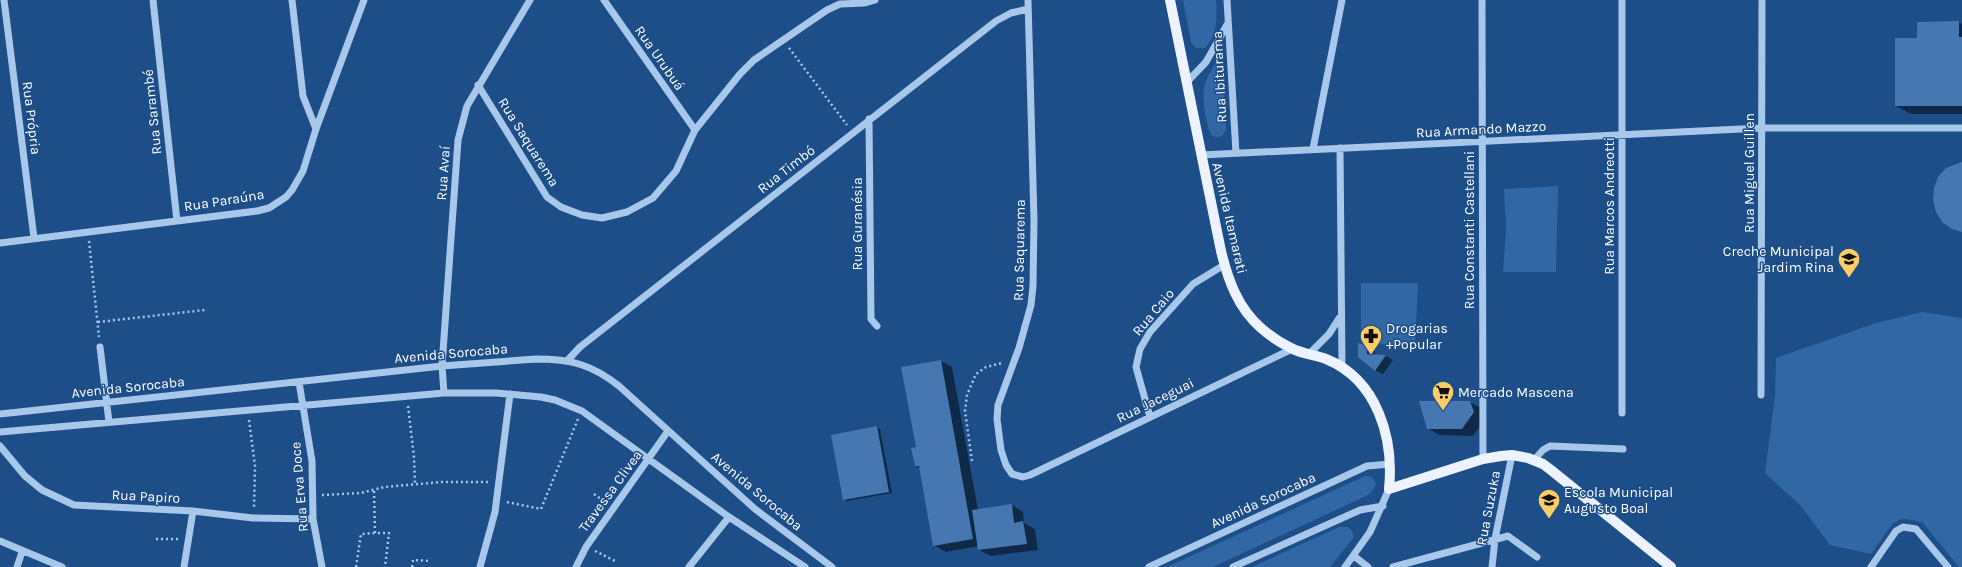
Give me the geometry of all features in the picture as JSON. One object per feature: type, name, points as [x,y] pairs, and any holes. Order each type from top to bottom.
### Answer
[{"type":"main road","name":"Avenida Itamarati","points":[[1170,0],[1201,155],[1229,282],[1249,315],[1261,328],[1292,349],[1327,360],[1342,367],[1367,392],[1376,405],[1388,440],[1390,464],[1388,489]]},
{"type":"main road","points":[[1388,489],[1483,459],[1512,455],[1534,460],[1551,470],[1670,567]]},
{"type":"street","name":"Rua Própria","points":[[4,0],[34,238]]},
{"type":"street","name":"Rua Sarambé","points":[[153,0],[177,221]]},
{"type":"street","points":[[292,0],[303,96],[316,129]]},
{"type":"street","name":"Rua Paraúna","points":[[0,243],[257,211],[278,203],[292,190],[303,171],[316,129],[364,0]]},
{"type":"street","name":"Rua Avaí","points":[[444,394],[442,366],[458,140],[467,106],[478,85],[530,0]]},
{"type":"street","name":"Rua Urubuá","points":[[604,0],[695,130]]},
{"type":"street","name":"Rua Saquarema","points":[[478,85],[547,197],[561,207],[582,215],[602,218],[627,212],[654,198],[676,171],[695,130],[726,90],[754,60],[782,39],[839,2],[865,3],[876,0]]},
{"type":"street","name":"Rua Saquarema","points":[[1028,0],[1034,220],[1033,286],[1031,305],[998,405],[998,435],[1006,465],[1012,474],[1023,477],[1030,475]]},
{"type":"street","name":"Rua Ibiturama","points":[[1227,0],[1236,153]]},
{"type":"street","points":[[1313,149],[1342,0]]},
{"type":"street","name":"Rua Constanti Castellani","points":[[1482,0],[1483,459]]},
{"type":"street","name":"Rua Marcos Andreotti","points":[[1622,0],[1622,413]]},
{"type":"street","name":"Rua Miguel Guillen","points":[[1761,395],[1762,0]]},
{"type":"street","name":"Rua Timbó","points":[[567,361],[580,347],[996,21],[1011,13],[1028,9]]},
{"type":"street","points":[[1186,83],[1206,62],[1228,23]]},
{"type":"street","name":"Rua Guranésia","points":[[869,120],[871,318],[877,326]]},
{"type":"street","name":"Rua Armando Mazzo","points":[[1201,155],[1762,128],[1962,128]]},
{"type":"street","points":[[1340,148],[1342,367]]},
{"type":"street","name":"Rua Caio","points":[[1150,417],[1136,367],[1140,349],[1150,332],[1193,284],[1224,264]]},
{"type":"street","points":[[1309,354],[1329,334],[1341,315]]},
{"type":"street","points":[[100,347],[109,422]]},
{"type":"street","name":"Rua Jaceguai","points":[[1030,475],[1292,349]]},
{"type":"street","name":"Avenida Sorocaba","points":[[0,414],[442,366],[536,359],[567,361],[590,367],[607,376],[755,509],[832,567]]},
{"type":"street","name":"Rua Erva Doce","points":[[299,382],[312,461],[313,519],[322,567]]},
{"type":"street","points":[[0,432],[407,396],[444,394],[510,394],[555,400],[582,412],[729,517],[805,567]]},
{"type":"street","points":[[480,567],[496,500],[510,394]]},
{"type":"street","name":"Travessa Clivea","points":[[576,567],[586,546],[668,431]]},
{"type":"street","name":"Rua Papiro","points":[[0,446],[25,476],[42,490],[74,505],[193,512],[253,518],[313,519]]},
{"type":"street","points":[[1534,460],[1543,450],[1550,446],[1623,449]]},
{"type":"street","name":"Rua Suzuka","points":[[1492,567],[1495,540],[1512,455]]},
{"type":"street","name":"Avenida Sorocaba","points":[[1149,567],[1367,466],[1390,464]]},
{"type":"street","points":[[1345,567],[1370,532],[1383,506],[1388,489]]},
{"type":"street","points":[[1233,567],[1360,510],[1383,506]]},
{"type":"street","points":[[184,567],[193,512]]},
{"type":"street","points":[[689,567],[729,517]]},
{"type":"street","points":[[1871,567],[1896,531],[1903,527],[1916,529],[1948,567]]},
{"type":"street","points":[[1393,567],[1508,536],[1537,557]]},
{"type":"street","points":[[0,541],[22,552],[62,567]]},
{"type":"street","points":[[16,567],[22,552]]},
{"type":"street","points":[[1354,556],[1368,567]]},
{"type":"path","points":[[782,39],[853,132]]},
{"type":"path","points":[[88,232],[100,347]]},
{"type":"path","points":[[98,322],[205,310]]},
{"type":"path","points":[[972,461],[965,411],[967,395],[976,374],[986,367],[1014,359]]},
{"type":"path","points":[[407,396],[414,457],[415,484]]},
{"type":"path","points":[[248,410],[255,466],[253,518]]},
{"type":"path","points":[[496,500],[541,509],[582,412]]},
{"type":"path","points":[[313,495],[361,494],[384,487],[442,482],[498,482]]},
{"type":"path","points":[[374,491],[375,533]]},
{"type":"path","points":[[356,567],[360,534],[389,533],[385,567]]},
{"type":"path","points":[[156,539],[189,540]]},
{"type":"path","points":[[586,546],[615,561]]},
{"type":"path","points":[[412,567],[412,560],[430,561]]},
{"type":"shaded area","points":[[1183,0],[1216,0],[1216,26],[1209,43],[1205,48],[1196,48],[1191,42]]},
{"type":"shaded area","points":[[1223,55],[1226,130],[1222,136],[1216,137],[1213,136],[1208,127],[1204,105],[1204,87],[1219,56]]},
{"type":"shaded area","points":[[1558,186],[1556,272],[1503,272],[1506,229],[1504,189]]},
{"type":"shaded area","points":[[1361,283],[1418,283],[1415,346],[1373,344],[1361,341]]},
{"type":"shaded area","points":[[1922,312],[1962,318],[1962,567],[1959,567],[1923,523],[1913,520],[1902,519],[1893,523],[1871,554],[1830,545],[1801,506],[1765,473],[1775,396],[1776,358],[1876,323]]},
{"type":"shaded area","points":[[1365,476],[1372,477],[1376,484],[1371,493],[1366,496],[1213,567],[1167,567]]},
{"type":"shaded area","points":[[1339,527],[1348,527],[1352,531],[1354,537],[1330,567],[1252,567]]},
{"type":"building","points":[[1959,21],[1959,37],[1962,37],[1962,106],[1895,106],[1895,38],[1917,38],[1917,22]]},
{"type":"building","points":[[1962,162],[1962,232],[1952,229],[1942,222],[1936,212],[1933,200],[1934,188],[1938,177],[1946,168]]},
{"type":"building","name":"Drogarias +Popular","points":[[1358,343],[1367,345],[1367,354],[1386,355],[1375,371],[1358,357]]},
{"type":"building","points":[[941,360],[973,539],[933,546],[919,466],[915,466],[911,448],[916,447],[901,367]]},
{"type":"building","points":[[1419,401],[1470,401],[1474,412],[1462,429],[1427,429]]},
{"type":"building","points":[[877,426],[889,492],[843,500],[831,435]]},
{"type":"building","points":[[1012,504],[1014,523],[1023,521],[1027,544],[978,550],[972,510]]},
{"type":"place","name":"Creche Municipal Jardim Rina","points":[[1849,278]]},
{"type":"place","name":"Drogarias +Popular","points":[[1371,356]]},
{"type":"place","name":"Mercado Mascena","points":[[1443,412]]},
{"type":"place","name":"Escola Municipal Augusto Boal","points":[[1549,520]]}]
